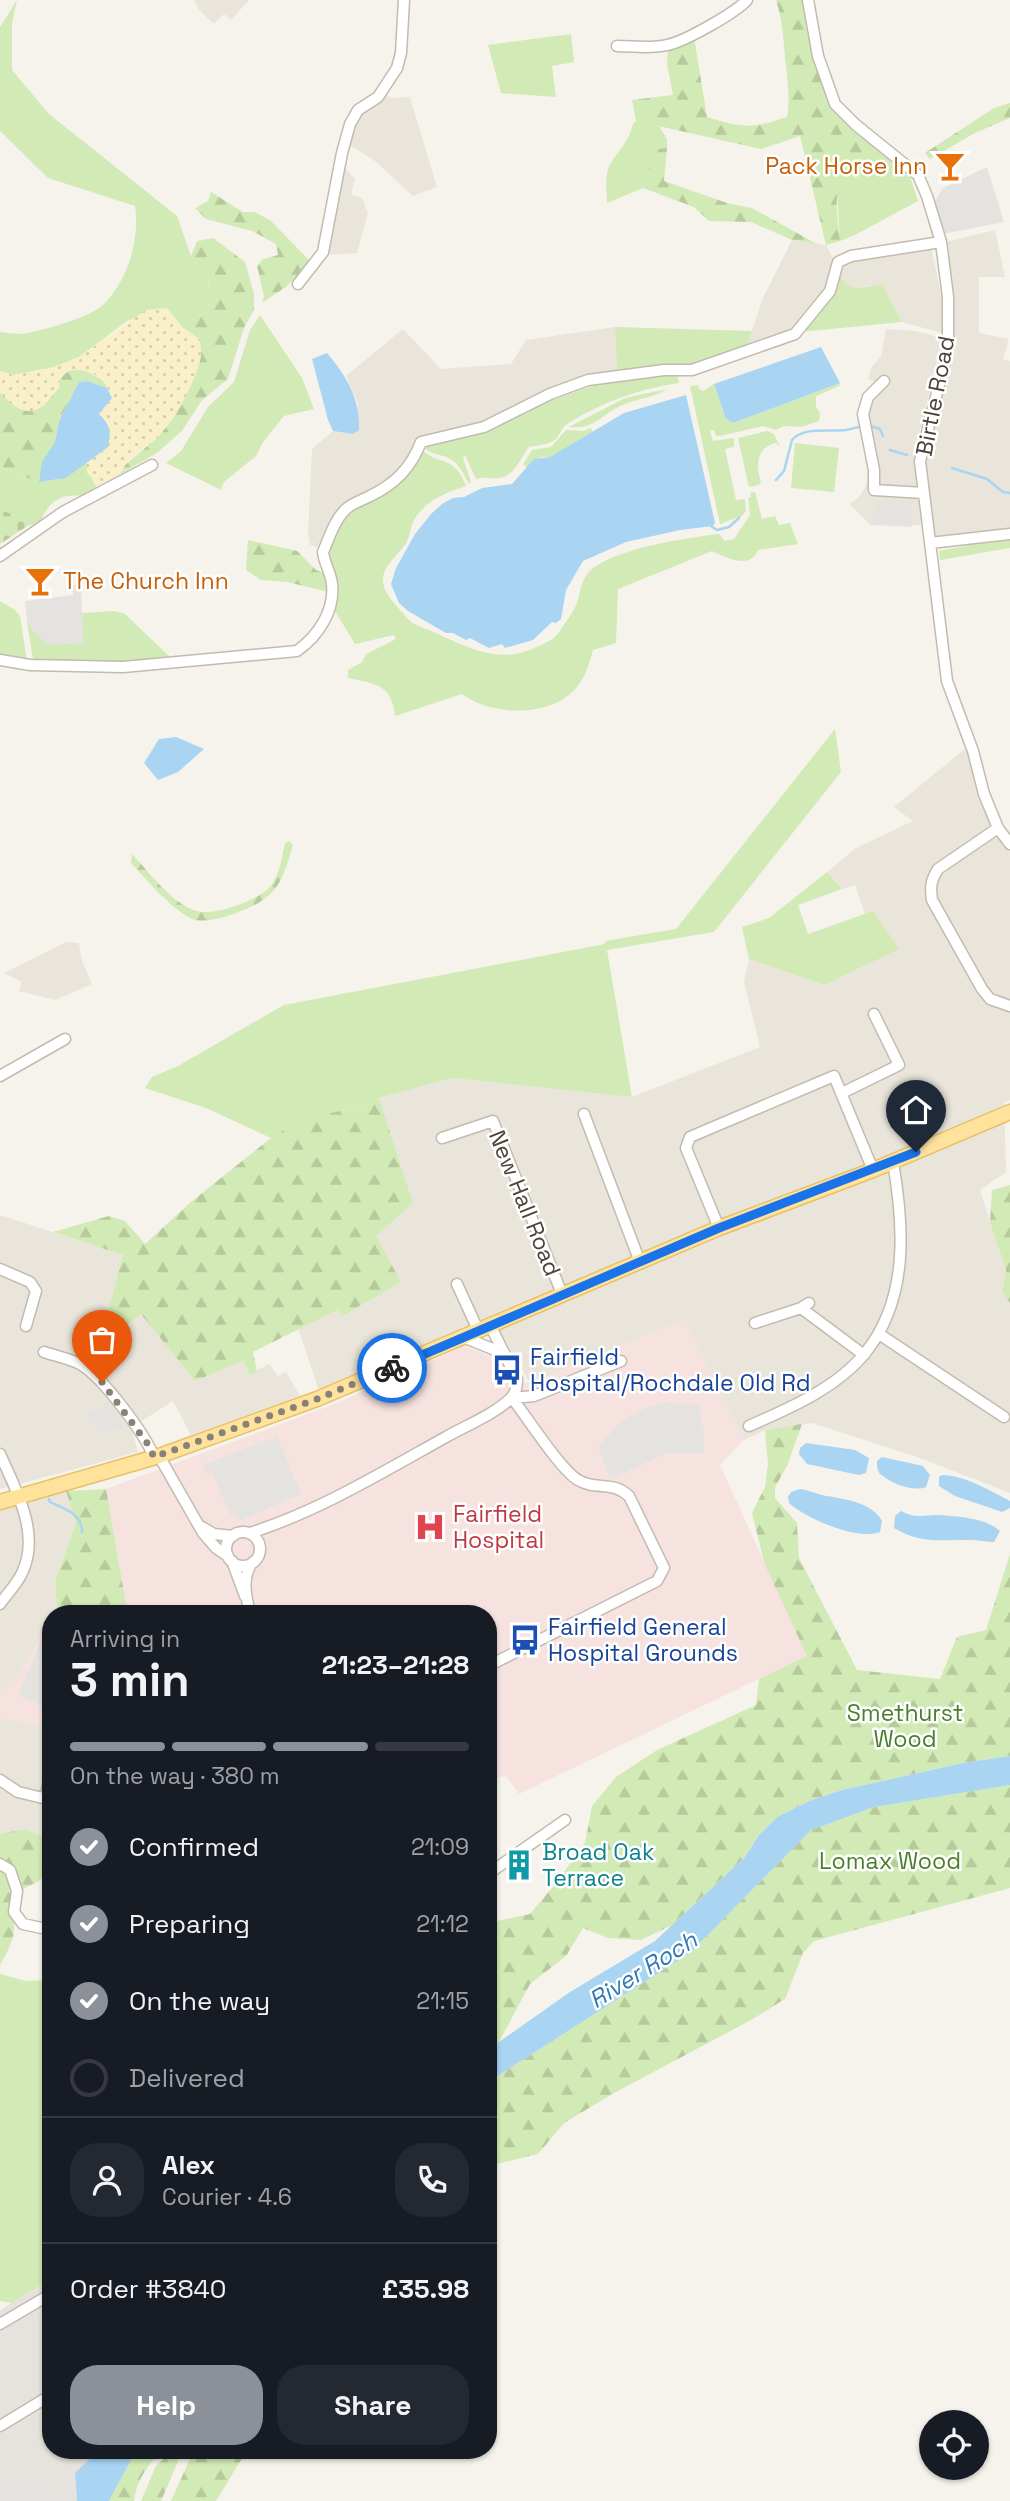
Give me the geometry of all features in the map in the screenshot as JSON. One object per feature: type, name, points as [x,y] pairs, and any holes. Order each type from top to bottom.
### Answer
[{"type":"main road","points":[[0,1502],[156,1456],[317,1399],[719,1228],[873,1170],[1010,1112]]},
{"type":"street","points":[[298,284],[323,252],[350,124],[358,110],[378,97],[397,68],[401,53],[404,0]]},
{"type":"street","points":[[617,46],[667,46],[699,31],[747,0]]},
{"type":"street","name":"Birtle Road","points":[[808,0],[818,56],[835,104],[856,125],[918,175],[941,242],[948,297],[948,348],[920,461],[947,681],[973,751],[984,794],[999,828],[1010,844]]},
{"type":"street","points":[[0,660],[30,665],[122,667],[297,651],[321,626],[331,606],[332,582],[323,552],[338,519],[347,508],[383,490],[404,473],[417,456],[421,443],[484,427],[550,394],[579,383],[664,370],[692,370],[795,334],[830,291],[838,262],[859,255],[941,242]]},
{"type":"street","points":[[884,381],[868,397],[863,419],[874,470],[874,490],[924,493]]},
{"type":"street","points":[[0,556],[62,512],[152,465]]},
{"type":"street","points":[[930,543],[1010,534]]},
{"type":"street","points":[[999,828],[938,869],[930,890],[932,900],[982,989],[990,999],[1010,1006]]},
{"type":"street","points":[[842,1093],[899,1065],[874,1014]]},
{"type":"street","points":[[0,1076],[65,1039]]},
{"type":"street","points":[[719,1228],[686,1148],[690,1137],[834,1076],[873,1170]]},
{"type":"street","points":[[584,1114],[640,1262]]},
{"type":"street","name":"New Hall Road","points":[[442,1138],[493,1121],[562,1294]]},
{"type":"street","points":[[749,1426],[793,1406],[832,1382],[864,1354],[879,1334],[895,1292],[902,1255],[899,1199],[893,1162]]},
{"type":"street","points":[[0,1269],[30,1282],[36,1291],[26,1326]]},
{"type":"street","points":[[457,1284],[484,1328],[505,1354],[517,1380],[517,1388],[512,1398]]},
{"type":"street","points":[[755,1323],[805,1305],[864,1354]]},
{"type":"street","points":[[879,1334],[1004,1417]]},
{"type":"street","points":[[463,1337],[505,1354]]},
{"type":"street","points":[[44,1352],[80,1364],[102,1382],[156,1456],[208,1540],[242,1566],[253,1562]]},
{"type":"street","points":[[250,1534],[351,1489],[485,1416],[512,1398],[534,1396],[621,1361]]},
{"type":"street","points":[[497,1661],[657,1581],[664,1568],[629,1496],[615,1481],[589,1485],[573,1476],[512,1398]]},
{"type":"street","points":[[0,1454],[19,1497],[29,1532],[30,1553],[22,1574],[0,1604]]},
{"type":"street","points":[[200,1525],[214,1534],[250,1534],[260,1546],[257,1558],[247,1569],[249,1605]]},
{"type":"street","points":[[233,1536],[227,1545],[247,1605]]},
{"type":"street","points":[[0,1780],[18,1792],[42,1798]]},
{"type":"street","points":[[497,1868],[565,1820]]},
{"type":"street","points":[[0,1864],[10,1870],[17,1891],[14,1912],[23,1924],[42,1928]]},
{"type":"street","points":[[0,2324],[42,2299]]},
{"type":"street","points":[[0,2426],[42,2401]]},
{"type":"shaded area","points":[[194,0],[249,0],[231,20],[224,14],[214,24],[199,10]]},
{"type":"shaded area","points":[[386,95],[390,98],[410,97],[437,187],[413,196],[375,161],[350,145],[356,117]]},
{"type":"shaded area","points":[[344,167],[355,179],[351,194],[362,198],[368,213],[357,253],[326,255]]},
{"type":"shaded area","points":[[987,167],[1004,222],[943,234],[935,201],[943,188]]},
{"type":"shaded area","points":[[995,230],[1005,277],[979,277],[979,333],[1009,339],[1003,359],[1010,361],[1010,530],[935,536],[925,460],[952,350],[945,242]]},
{"type":"shaded area","points":[[792,240],[826,245],[835,262],[827,289],[800,326],[746,349],[762,300]]},
{"type":"shaded area","points":[[931,247],[943,304],[942,333],[902,322],[882,284],[853,289],[845,284],[840,276],[849,260]]},
{"type":"shaded area","points":[[615,327],[617,374],[497,419],[422,440],[413,456],[322,545],[310,545],[308,535],[312,449],[333,431],[353,434],[358,403],[346,376],[403,329],[441,369],[511,364],[526,340]]},
{"type":"shaded area","points":[[886,329],[916,331],[942,338],[914,457],[921,525],[912,527],[870,525],[850,504],[860,496],[869,479],[859,410],[864,396],[876,382],[868,379],[871,368],[881,356]]},
{"type":"shaded area","points":[[880,499],[913,501],[911,526],[872,523],[871,513]]},
{"type":"shaded area","points":[[73,585],[81,585],[83,643],[46,643],[27,622],[25,601],[73,595]]},
{"type":"shaded area","points":[[966,748],[987,815],[1010,852],[1010,1100],[1004,1103],[1006,1172],[980,1190],[1006,1270],[1002,1292],[1010,1303],[1010,1493],[923,1459],[812,1423],[765,1430],[744,1440],[684,1320],[530,1383],[498,1329],[319,1391],[298,1328],[337,1310],[342,1316],[375,1236],[413,1203],[379,1098],[452,1078],[632,1097],[760,1047],[744,982],[749,959],[824,985],[874,911],[865,914],[855,885],[842,889],[827,872],[856,848],[913,821],[894,807]]},
{"type":"shaded area","points":[[66,942],[79,943],[82,961],[92,984],[55,1000],[19,991],[22,982],[4,973]]},
{"type":"shaded area","points":[[0,1215],[123,1255],[107,1315],[141,1313],[195,1381],[243,1361],[250,1374],[269,1364],[278,1376],[286,1372],[300,1396],[191,1435],[173,1401],[131,1428],[138,1452],[0,1489]]},
{"type":"shaded area","name":"Fairfield Hospital","points":[[684,1320],[744,1440],[720,1465],[807,1656],[519,1794],[506,1776],[497,1778],[497,1605],[126,1604],[106,1489],[337,1403],[464,1346],[498,1359],[513,1381],[530,1383]]},
{"type":"shaded area","points":[[110,1400],[124,1427],[101,1435],[86,1415]]},
{"type":"shaded area","points":[[663,1402],[698,1405],[704,1431],[704,1453],[667,1453],[610,1479],[598,1448],[619,1422]]},
{"type":"shaded area","points":[[277,1436],[301,1494],[241,1520],[230,1514],[213,1474],[208,1476],[203,1465]]},
{"type":"shaded area","points":[[66,1491],[76,1523],[55,1582],[57,1605],[42,1605],[42,1636],[22,1670],[0,1693],[0,1510]]},
{"type":"shaded area","points":[[42,1636],[42,1725],[0,1718],[0,1693],[22,1670]]},
{"type":"shaded area","points":[[42,1639],[42,1705],[18,1695]]},
{"type":"shaded area","points":[[0,1718],[42,1725],[42,1836],[24,1829],[0,1834]]},
{"type":"shaded area","points":[[42,2284],[42,2459],[90,2459],[75,2473],[77,2501],[0,2501],[0,2310]]},
{"type":"shaded area","points":[[23,2487],[58,2493],[59,2501],[0,2501],[0,2495]]},
{"type":"green space","points":[[17,0],[12,23],[12,70],[49,114],[177,216],[191,256],[206,271],[211,293],[209,311],[181,326],[167,308],[127,321],[79,357],[54,367],[14,375],[0,371],[0,332],[21,334],[40,330],[97,310],[112,295],[125,272],[136,232],[135,206],[48,178],[0,131],[0,27]]},
{"type":"green space","points":[[776,0],[802,0],[819,77],[837,115],[853,134],[870,166],[856,173],[841,187],[837,204],[840,241],[826,245],[800,136],[761,149],[636,121],[632,100],[673,95],[667,64],[668,48],[694,37],[707,117],[747,126],[787,117],[789,98],[782,25]]},
{"type":"green space","points":[[571,34],[574,62],[552,66],[556,97],[501,93],[488,45]]},
{"type":"green space","points":[[1010,103],[1010,118],[975,133],[930,159],[925,153],[994,108]]},
{"type":"green space","points":[[837,115],[910,176],[918,201],[840,241],[837,191],[850,175]]},
{"type":"green space","points":[[636,121],[659,126],[667,139],[667,148],[655,149],[643,188],[607,203],[606,181],[609,168]]},
{"type":"green space","points":[[667,148],[664,181],[727,203],[752,208],[817,244],[792,240],[751,222],[709,221],[694,207],[643,188],[655,149]]},
{"type":"green space","points":[[211,192],[243,212],[255,212],[271,221],[310,261],[287,286],[262,303],[264,296],[257,266],[263,259],[278,255],[276,244],[252,231],[206,219],[195,208],[208,201]]},
{"type":"green space","points":[[213,238],[245,262],[254,294],[254,310],[244,328],[228,379],[202,400],[182,431],[157,453],[122,473],[124,466],[158,437],[176,414],[200,340],[181,326],[209,311],[210,302],[209,281],[191,256],[197,241]]},
{"type":"green space","points":[[840,276],[853,287],[864,288],[882,284],[902,322],[800,332],[832,293]]},
{"type":"green space","points":[[260,315],[302,378],[314,409],[284,416],[263,442],[256,456],[224,482],[221,490],[166,463],[181,451],[208,407],[234,382],[250,330]]},
{"type":"green space","points":[[615,327],[752,331],[746,349],[692,367],[617,374]]},
{"type":"green space","points":[[80,368],[107,384],[107,388],[87,381],[79,382],[59,421],[55,442],[43,462],[39,482],[0,467],[0,392],[3,396],[43,406],[59,388],[65,374]]},
{"type":"green space","points":[[677,375],[679,383],[623,397],[583,415],[565,426],[553,441],[529,447],[513,471],[504,477],[476,479],[465,455],[463,458],[471,482],[469,484],[454,462],[425,448],[426,445],[529,413],[530,408],[598,384]]},
{"type":"green space","points":[[840,383],[839,386],[816,396],[819,421],[801,427],[784,426],[776,430],[763,426],[720,436],[716,436],[714,430],[710,431],[713,441],[734,438],[734,447],[725,449],[736,500],[745,499],[746,511],[740,518],[720,524],[690,386],[698,385],[703,391],[714,384],[726,419],[733,423]]},
{"type":"green space","points":[[667,389],[617,407],[586,426],[569,427],[625,398]]},
{"type":"green space","points":[[591,428],[593,432],[550,457],[541,457],[527,468],[523,464],[532,450],[551,447],[566,430],[584,431]]},
{"type":"green space","points":[[767,431],[774,434],[780,447],[776,443],[761,453],[758,469],[761,481],[759,485],[749,487],[738,438]]},
{"type":"green space","points":[[795,443],[839,448],[834,492],[791,488]]},
{"type":"green space","points":[[422,450],[457,469],[466,486],[437,498],[419,513],[405,545],[384,572],[384,586],[394,603],[414,624],[485,652],[510,655],[555,637],[576,606],[582,584],[588,574],[618,555],[688,538],[719,534],[725,541],[734,539],[750,515],[750,493],[755,492],[762,519],[775,516],[779,525],[790,523],[798,544],[758,550],[750,560],[744,561],[712,551],[618,589],[616,643],[593,650],[581,682],[572,693],[555,703],[528,710],[499,709],[485,706],[462,694],[395,716],[386,691],[374,684],[348,678],[348,670],[362,662],[366,654],[396,639],[394,635],[355,644],[333,608],[328,556],[329,548],[345,515],[366,502]]},
{"type":"green space","points":[[87,462],[95,487],[85,495],[68,496],[53,502],[39,524],[29,525],[15,515],[0,510],[0,467],[25,477],[45,481],[63,477]]},
{"type":"green space","points":[[0,510],[15,515],[29,525],[0,544]]},
{"type":"green space","points":[[1010,537],[1010,548],[940,560],[939,551]]},
{"type":"green space","points":[[248,540],[297,551],[316,570],[326,574],[329,592],[287,582],[261,580],[246,570]]},
{"type":"green space","points":[[0,601],[20,616],[27,661],[0,656]]},
{"type":"green space","points":[[114,611],[125,614],[171,658],[132,663],[38,662],[33,659],[27,622],[37,635],[83,642],[82,613]]},
{"type":"green space","points":[[835,729],[841,772],[714,932],[607,950],[632,1097],[452,1078],[379,1098],[374,1104],[308,1120],[271,1138],[206,1108],[145,1088],[152,1077],[178,1066],[284,1005],[676,929]]},
{"type":"green space","points":[[289,841],[293,845],[285,871],[268,896],[247,908],[210,920],[196,920],[179,911],[131,863],[132,854],[162,887],[188,908],[214,911],[244,903],[268,889],[277,874],[285,843]]},
{"type":"green space","points":[[827,872],[842,889],[798,905],[808,934],[873,911],[899,949],[824,985],[749,959],[742,927],[769,918]]},
{"type":"green space","points":[[379,1098],[413,1203],[376,1236],[401,1282],[342,1316],[337,1310],[253,1352],[257,1371],[250,1375],[243,1361],[195,1381],[141,1314],[112,1336],[107,1315],[123,1255],[53,1232],[109,1216],[125,1221],[145,1244],[191,1202],[291,1125],[311,1117],[374,1104]]},
{"type":"green space","points":[[1010,1185],[1010,1303],[1002,1292],[1006,1270],[990,1222],[992,1190]]},
{"type":"green space","name":"Smethurst Wood","points":[[802,1424],[787,1466],[775,1487],[775,1498],[797,1523],[799,1558],[857,1670],[940,1679],[957,1637],[986,1630],[1010,1554],[1010,1756],[963,1763],[842,1790],[809,1801],[777,1817],[759,1835],[745,1857],[672,1925],[641,1940],[608,1938],[583,1928],[566,1956],[530,1984],[497,2044],[497,1921],[530,1914],[556,1883],[585,1843],[592,1806],[616,1777],[657,1750],[756,1705],[759,1679],[807,1656],[765,1565],[752,1513],[765,1487],[768,1464],[765,1430]]},
{"type":"green space","points":[[106,1489],[127,1605],[57,1605],[55,1582],[76,1523],[66,1491]]},
{"type":"green space","name":"Lomax Wood","points":[[1010,1785],[1010,1888],[814,1941],[803,1953],[785,1999],[564,2123],[538,2154],[497,2164],[497,2076],[690,1953],[811,1830],[874,1807]]},
{"type":"green space","points":[[24,1829],[42,1836],[42,1878],[39,1881],[19,1891],[0,1860],[0,1834]]},
{"type":"green space","points":[[0,1868],[11,1881],[10,1909],[14,1934],[0,1965]]},
{"type":"green space","points":[[0,1974],[26,1981],[42,1980],[42,2285],[12,2303],[0,2301]]},
{"type":"green space","points":[[131,2459],[154,2459],[137,2486],[134,2501],[109,2501]]},
{"type":"green space","points":[[163,2459],[179,2459],[161,2501],[141,2501],[156,2466]]},
{"type":"green space","points":[[190,2459],[242,2459],[216,2501],[171,2501]]},
{"type":"sand","points":[[167,308],[181,326],[200,340],[201,356],[195,377],[163,432],[131,458],[122,473],[95,487],[93,479],[87,473],[87,462],[108,447],[107,422],[98,415],[112,398],[104,382],[85,371],[64,373],[59,387],[44,405],[26,411],[14,406],[0,392],[0,371],[14,375],[54,367],[79,357],[146,310]]},
{"type":"water","points":[[821,347],[840,383],[733,423],[726,419],[714,384]]},
{"type":"water","points":[[327,353],[346,379],[355,398],[359,430],[353,434],[333,431],[328,420],[312,359]]},
{"type":"water","points":[[87,381],[107,388],[112,398],[99,414],[109,429],[108,447],[66,478],[39,482],[42,462],[55,442],[59,421],[79,382]]},
{"type":"water","points":[[686,395],[715,523],[713,526],[626,542],[583,561],[566,590],[561,619],[556,623],[552,622],[533,640],[505,648],[502,644],[489,648],[470,638],[466,640],[453,633],[446,633],[399,603],[391,584],[396,568],[415,534],[442,504],[482,488],[512,484],[534,459],[550,457],[624,413]]},
{"type":"water","points":[[176,737],[204,749],[178,772],[158,780],[144,763],[159,739]]},
{"type":"water","points":[[806,1443],[855,1450],[869,1458],[866,1473],[859,1475],[807,1464],[799,1454],[800,1448]]},
{"type":"water","points":[[882,1457],[923,1466],[930,1475],[926,1487],[910,1488],[887,1479],[878,1470],[877,1461]]},
{"type":"water","points":[[942,1475],[986,1488],[1010,1501],[1010,1508],[1002,1512],[955,1496],[939,1486],[939,1477]]},
{"type":"water","points":[[800,1489],[865,1506],[882,1521],[880,1532],[859,1534],[808,1516],[789,1503],[791,1492]]},
{"type":"water","points":[[901,1511],[917,1516],[971,1518],[994,1526],[1000,1531],[994,1542],[923,1539],[894,1528],[895,1516]]},
{"type":"water","name":"River Roch","points":[[1010,1756],[1010,1785],[874,1807],[811,1830],[690,1953],[497,2076],[497,2044],[570,1992],[655,1941],[745,1857],[759,1835],[777,1817],[809,1801],[842,1790],[963,1763]]},
{"type":"water","points":[[90,2459],[131,2459],[109,2501],[77,2501],[75,2473]]},
{"type":"waterway","points":[[776,480],[784,471],[792,440],[797,436],[810,431],[846,430],[863,426]]},
{"type":"waterway","points":[[870,426],[880,429],[883,436]]},
{"type":"waterway","points":[[890,450],[907,455]]},
{"type":"waterway","points":[[952,468],[987,479],[1003,492],[1010,493]]},
{"type":"waterway","points":[[711,526],[717,530],[729,527],[739,518]]},
{"type":"waterway","points":[[49,1499],[76,1516],[82,1532]]},
{"type":"way so far","points":[[102,1382],[147,1443],[154,1457],[317,1399],[392,1368]]},
{"type":"place","name":"Pack Horse Inn","points":[[950,166]]},
{"type":"place","name":"The Church Inn","points":[[40,581]]},
{"type":"place","name":"Fairfield Hospital/Rochdale Old Rd","points":[[507,1370]]},
{"type":"place","name":"Fairfield Hospital","points":[[430,1527]]},
{"type":"place","name":"Fairfield General Hospital Grounds","points":[[525,1640]]},
{"type":"place","name":"Broad Oak Terrace","points":[[519,1865]]},
{"type":"route","points":[[392,1368],[719,1228],[916,1152]]}]
